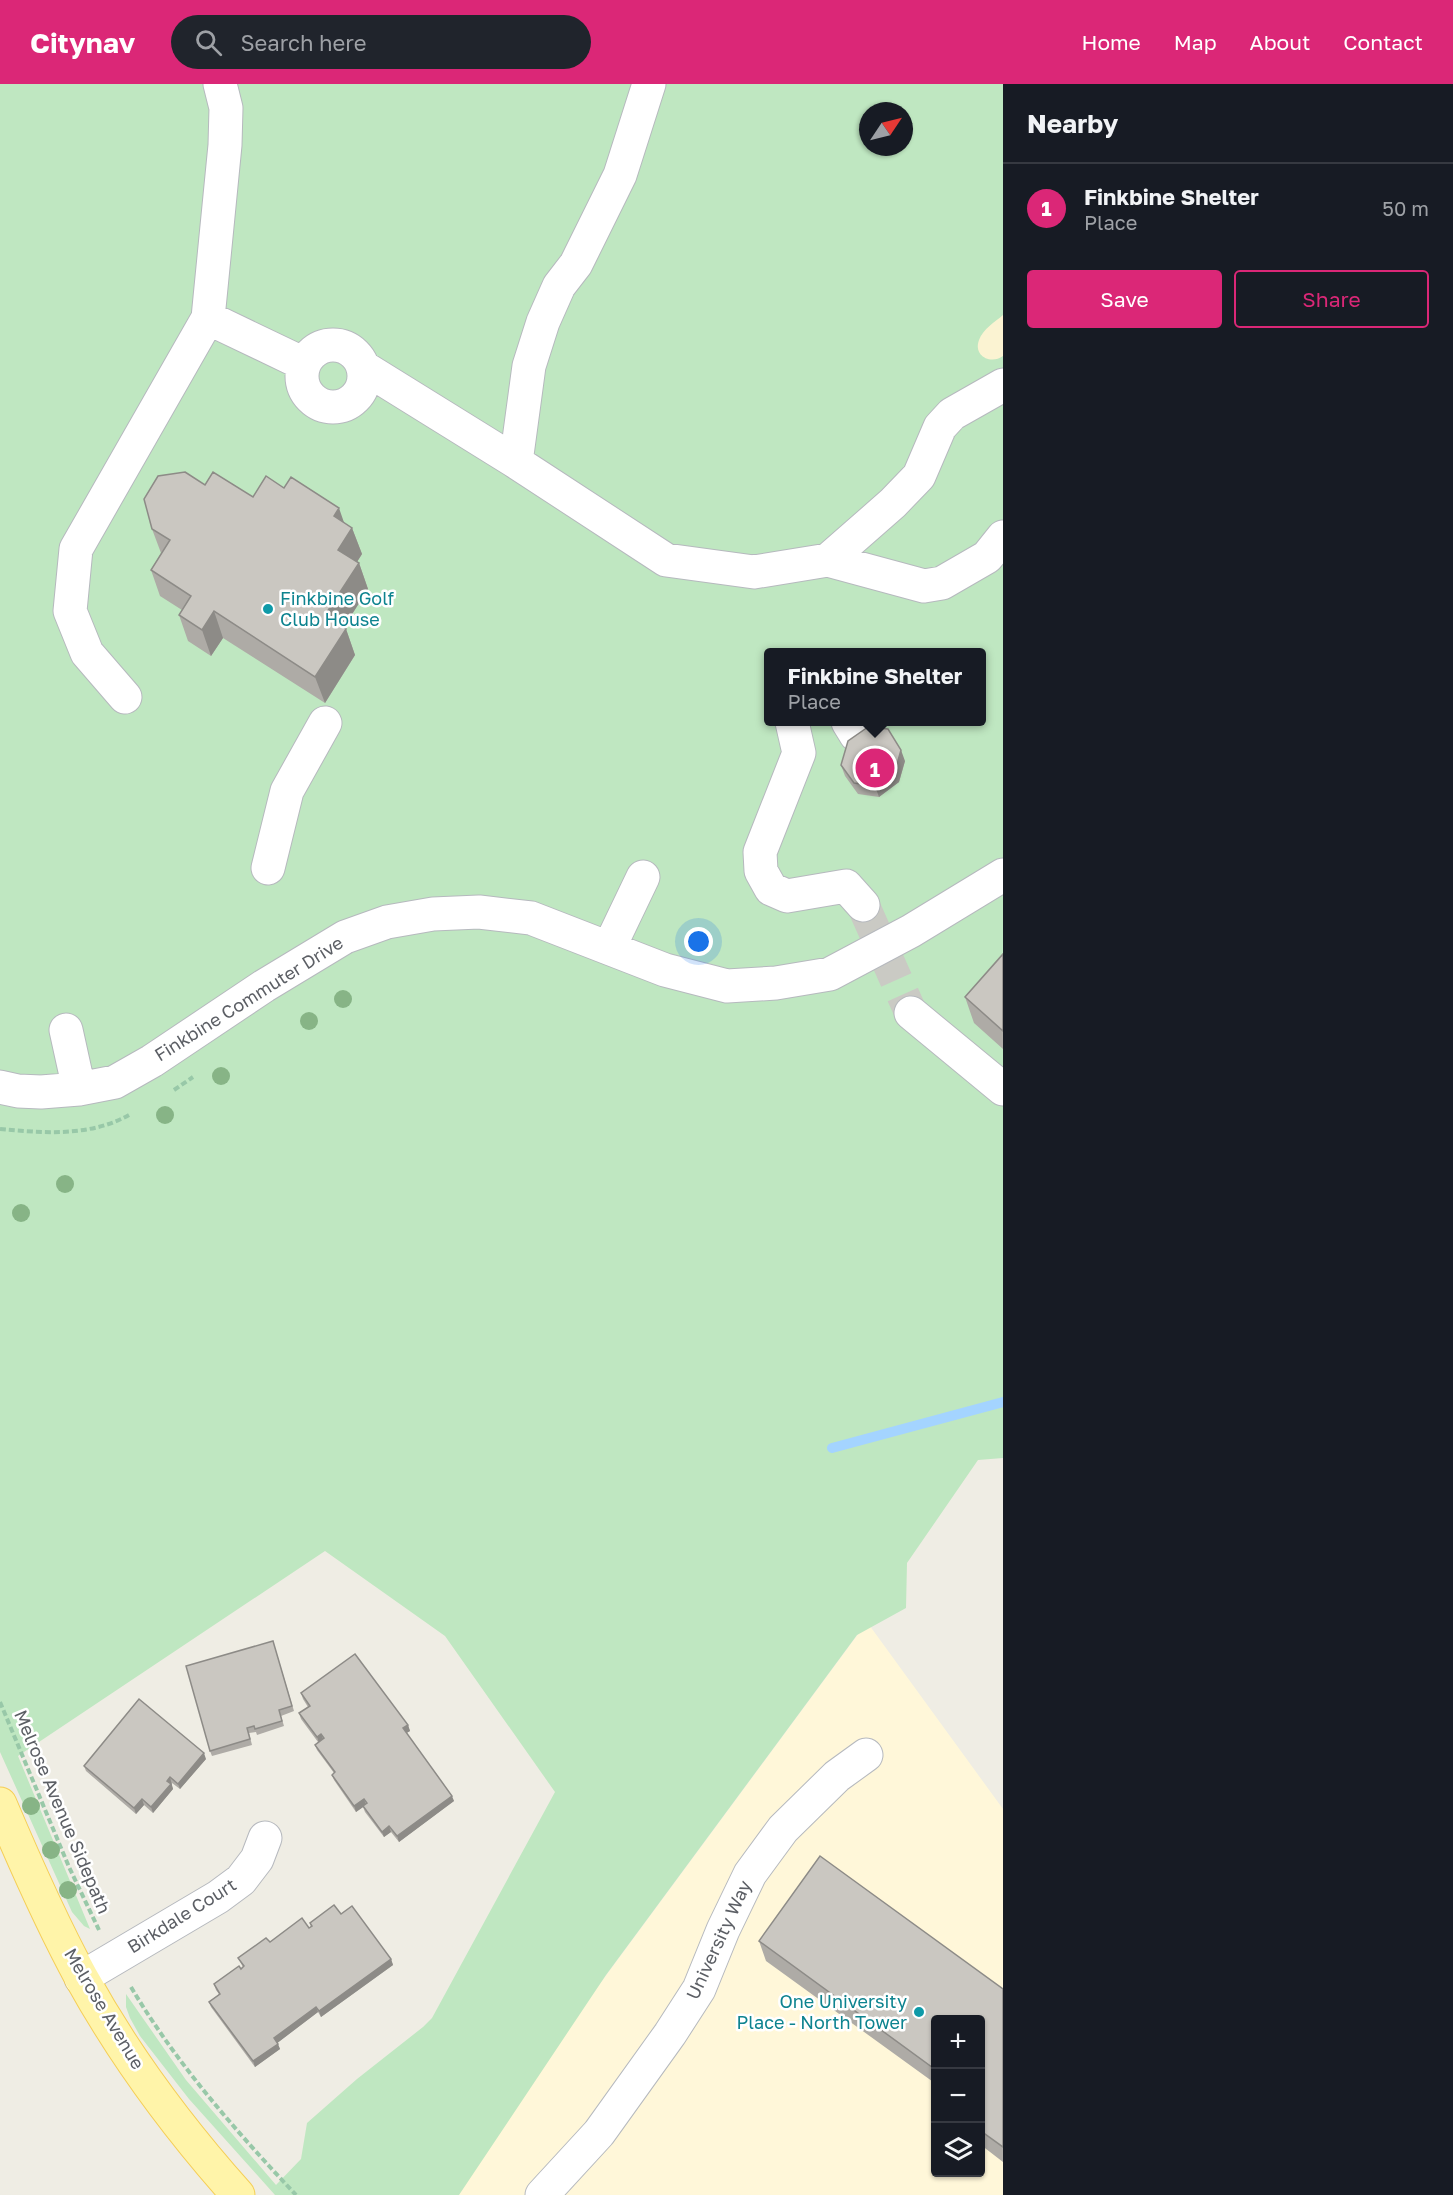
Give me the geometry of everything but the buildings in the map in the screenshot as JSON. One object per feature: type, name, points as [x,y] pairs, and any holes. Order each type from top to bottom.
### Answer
[{"type":"main road","name":"Melrose Avenue","points":[[0,1804],[81,1977],[113,2031],[150,2085],[238,2195]]},
{"type":"street","points":[[125,697],[87,652],[70,611],[76,549],[208,318],[225,145],[226,108],[220,84]]},
{"type":"street","points":[[516,462],[529,366],[543,322],[559,286],[576,264],[620,175],[649,84]]},
{"type":"street","points":[[208,318],[304,363]]},
{"type":"street","points":[[335,345],[353,351],[363,368],[362,388],[356,397],[347,404],[336,407],[316,402],[308,394],[303,384],[304,363],[316,349],[335,345]]},
{"type":"street","points":[[363,368],[516,462],[666,560],[754,573],[828,560],[924,586],[942,583],[987,557],[1003,537]]},
{"type":"street","points":[[828,560],[893,503],[919,476],[940,427],[952,414],[1003,385]]},
{"type":"street","points":[[268,868],[286,791],[326,723]]},
{"type":"street","points":[[793,726],[799,753],[760,852],[761,871],[771,889],[787,896],[846,886],[863,905]]},
{"type":"street","name":"Finkbine Commuter Drive","points":[[0,1087],[41,1092],[79,1089],[116,1082],[152,1061],[264,986],[345,937],[387,922],[433,914],[480,912],[531,918],[665,970],[727,986],[776,983],[830,974],[911,931],[1003,875]]},
{"type":"street","points":[[609,948],[643,877]]},
{"type":"street","points":[[911,1013],[1003,1089]]},
{"type":"street","points":[[66,1030],[79,1089]]},
{"type":"street","name":"University Way","points":[[542,2195],[599,2133],[670,2034],[699,1989],[723,1930],[750,1875],[783,1829],[837,1776],[866,1755]]},
{"type":"street","name":"Birkdale Court","points":[[81,1977],[218,1897],[241,1880],[256,1859],[265,1838]]},
{"type":"path","points":[[171,1091],[201,1072]]},
{"type":"path","points":[[0,1129],[38,1133],[78,1131],[123,1118],[132,1113]]},
{"type":"path","name":"Melrose Avenue Sidepath","points":[[0,1702],[69,1867],[100,1933]]},
{"type":"path","points":[[129,1984],[159,2031],[197,2081],[235,2128],[296,2195]]},
{"type":"shaded area","points":[[867,1622],[1003,1809],[1003,2195],[444,2195]]},
{"type":"green space","points":[[0,84],[1003,84],[1003,1458],[978,1460],[907,1563],[906,1608],[857,1635],[606,1975],[459,2195],[275,2195],[189,2099],[140,2036],[126,2007],[126,1994],[186,2080],[276,2185],[301,2159],[307,2123],[432,2018],[555,1792],[445,1636],[325,1551],[18,1756],[90,1929],[84,1926],[72,1912],[0,1752]]},
{"type":"sand","points":[[1003,315],[1003,356],[998,359],[989,359],[979,351],[979,340],[986,329]]},
{"type":"waterway","points":[[832,1448],[1003,1402]]},
{"type":"tunnel","points":[[863,905],[911,1013]]},
{"type":"place","name":"Finkbine Golf Club House","points":[[268,609]]},
{"type":"place","name":"Finkbine Shelter","points":[[875,768]]},
{"type":"place","name":"One University Place - North Tower","points":[[919,2012]]}]
